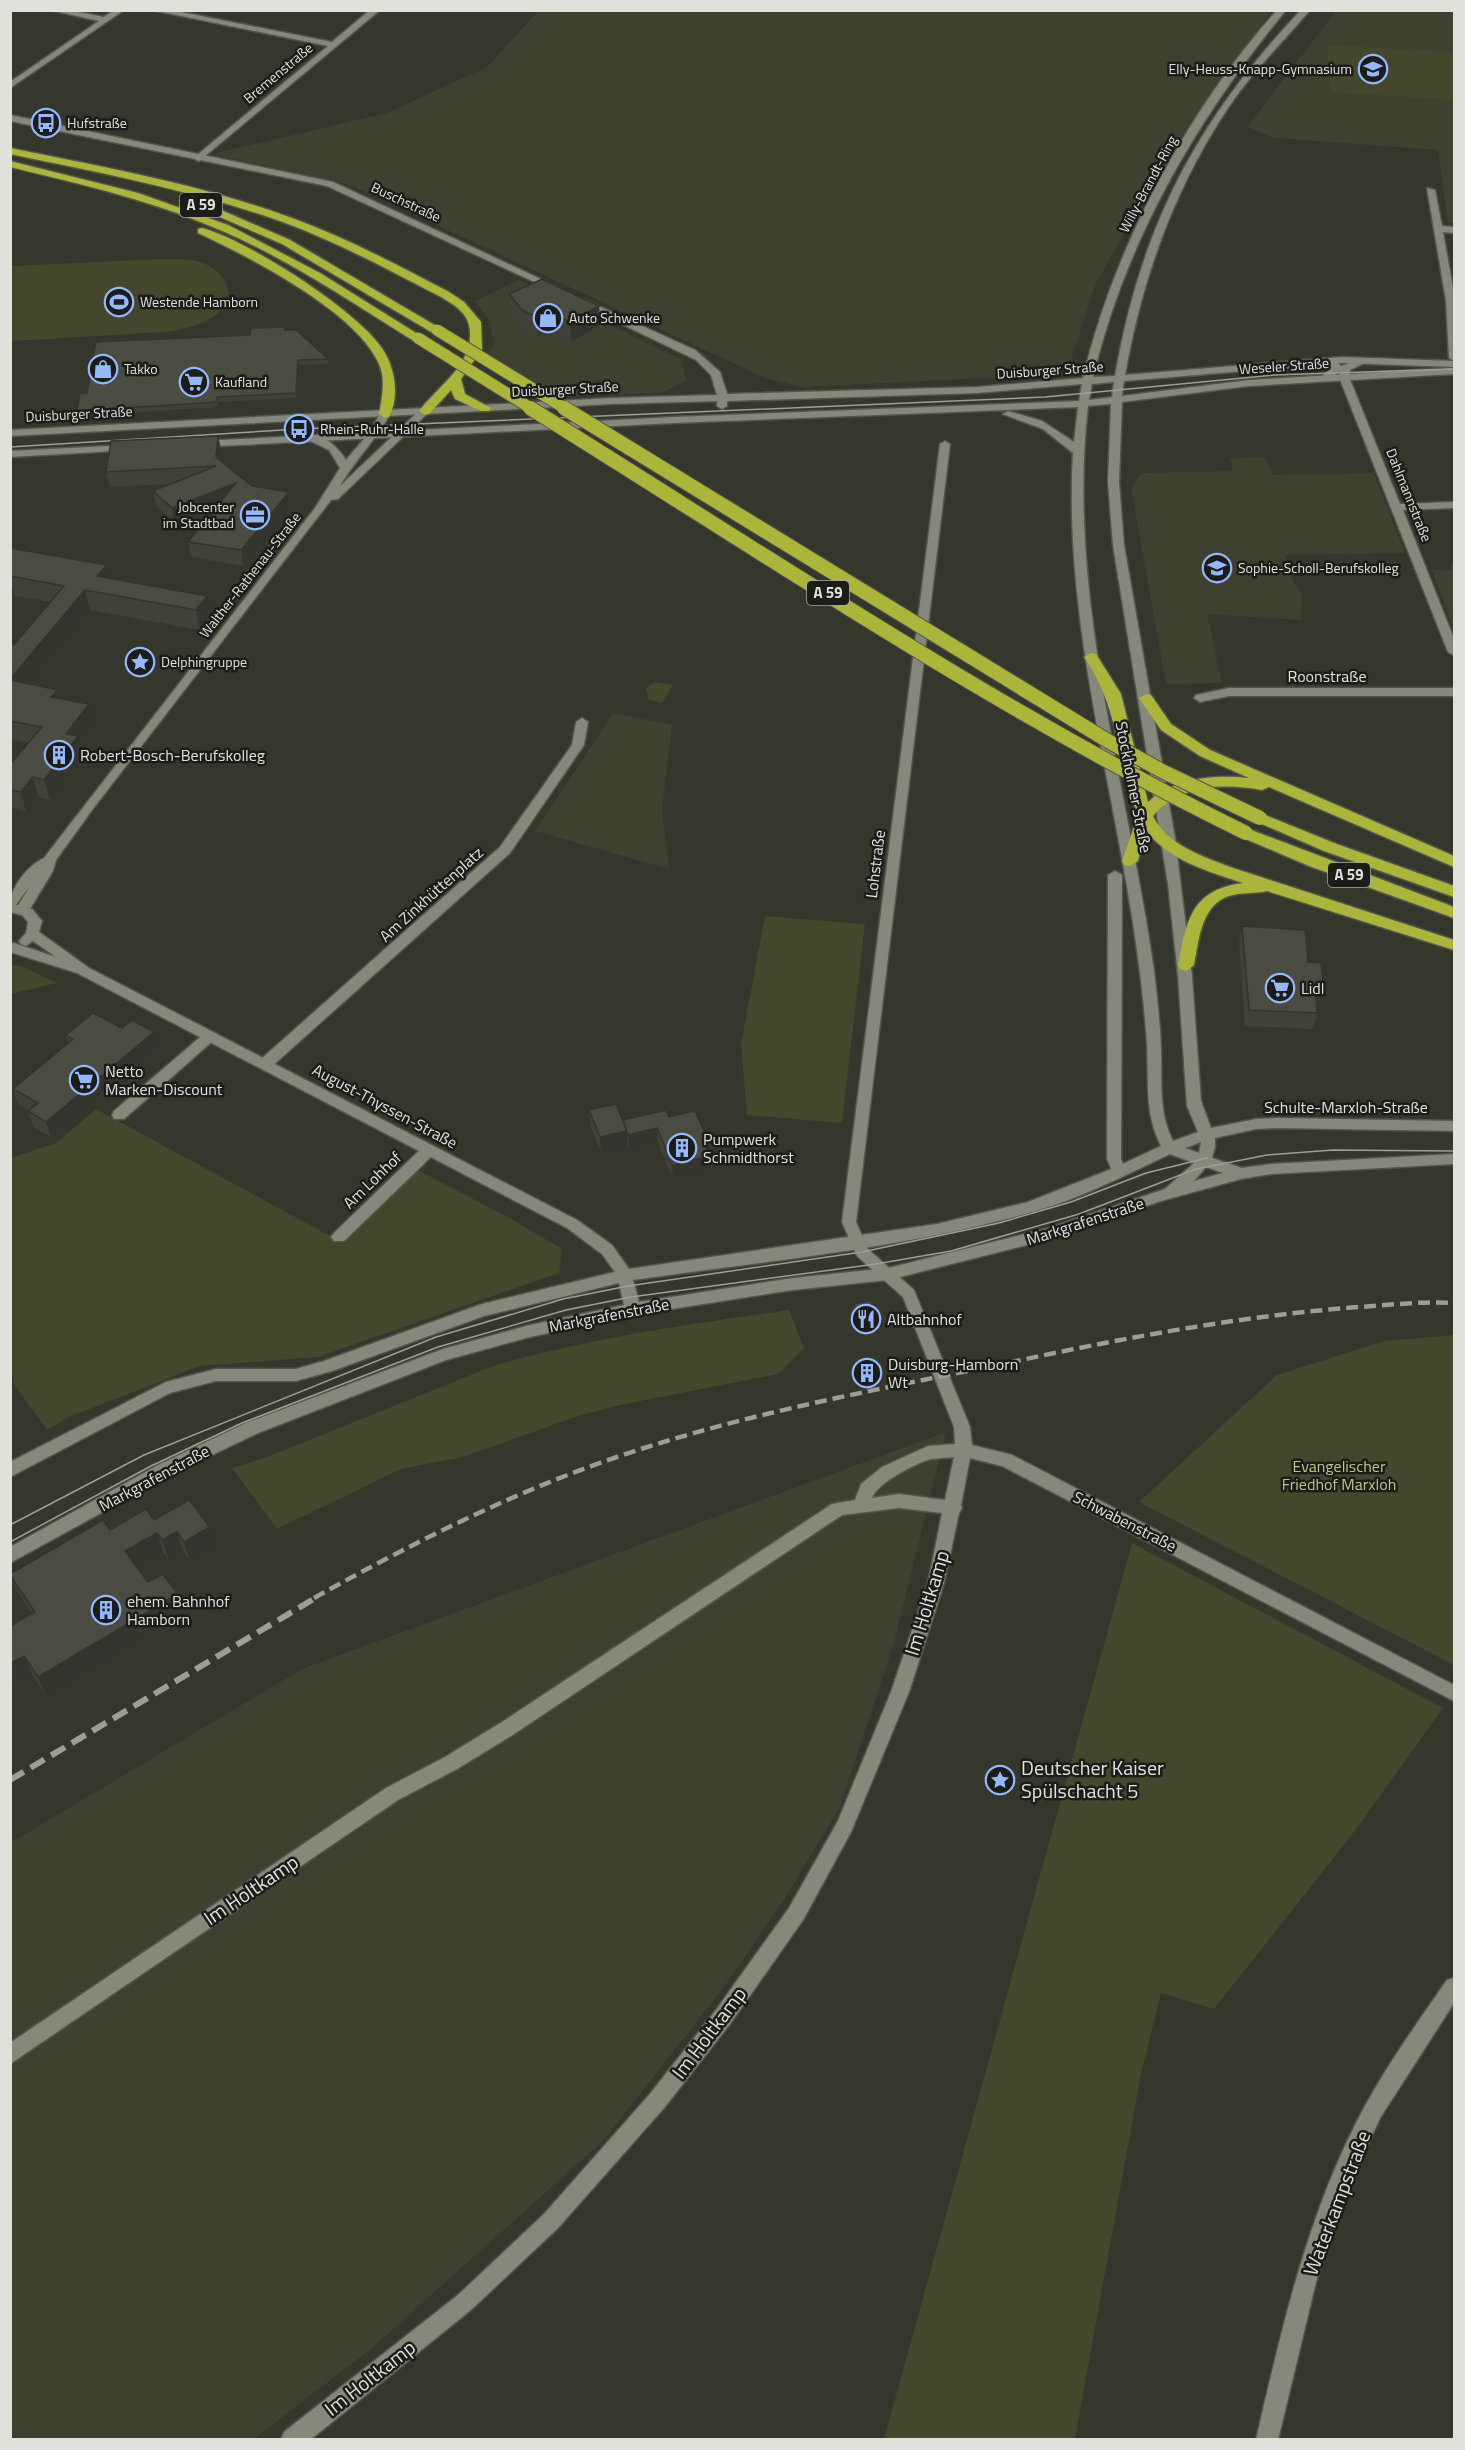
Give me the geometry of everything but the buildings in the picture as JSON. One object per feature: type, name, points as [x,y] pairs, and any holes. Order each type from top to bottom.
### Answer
[{"type":"highway","name":"A 59","points":[[10,151],[70,164],[171,194],[239,219],[324,262],[1056,711],[1162,771],[1260,818],[1329,847],[1455,892]]},
{"type":"highway","name":"A 59","points":[[10,164],[132,194],[192,215],[252,241],[418,338],[1035,722],[1146,784],[1246,833],[1315,862],[1455,912]]},
{"type":"highway","points":[[70,164],[157,182],[293,222],[325,234],[445,296],[470,315],[478,332],[476,349],[455,379],[425,411]]},
{"type":"highway","points":[[64,176],[207,234],[254,258],[327,304],[363,334],[385,364],[389,387],[385,414]]},
{"type":"highway","points":[[455,379],[459,396],[485,408]]},
{"type":"highway","points":[[1092,657],[1107,676],[1123,718],[1145,815],[1152,829],[1168,843],[1199,860],[1271,886],[1455,945]]},
{"type":"highway","points":[[1146,698],[1166,726],[1186,742],[1307,798],[1455,862]]},
{"type":"highway","points":[[1130,861],[1145,815],[1161,801],[1188,786],[1219,781],[1257,784],[1307,798]]},
{"type":"highway","points":[[1186,965],[1195,923],[1202,907],[1210,897],[1227,889],[1271,886]]},
{"type":"street","points":[[54,10],[106,20]]},
{"type":"street","points":[[10,86],[120,10]]},
{"type":"street","points":[[156,10],[334,45]]},
{"type":"street","name":"Bremenstraße","points":[[199,158],[376,10]]},
{"type":"street","name":"Willy-Brandt-Ring","points":[[1084,399],[1109,303],[1128,253],[1148,213],[1186,142],[1230,76],[1282,10]]},
{"type":"street","name":"Willy-Brandt-Ring","points":[[1119,391],[1127,333],[1138,295],[1181,182],[1229,99],[1254,66],[1305,10]]},
{"type":"street","name":"Buschstraße","points":[[10,118],[330,184],[691,352],[707,362],[716,372],[723,387],[722,418]]},
{"type":"street","points":[[1430,190],[1451,301],[1455,358]]},
{"type":"street","points":[[1438,229],[1455,230]]},
{"type":"street","points":[[1325,378],[1337,368],[1330,361]]},
{"type":"street","name":"Weseler Straße","points":[[1119,391],[1330,361],[1455,364]]},
{"type":"street","points":[[1344,377],[1345,368],[1364,361]]},
{"type":"street","name":"Weseler Straße","points":[[1119,391],[1455,371]]},
{"type":"street","name":"Dahlmannstraße","points":[[1344,377],[1455,652]]},
{"type":"street","name":"Duisburger Straße","points":[[10,433],[485,408],[723,397],[944,391],[1088,383],[1119,391]]},
{"type":"street","points":[[186,444],[722,418],[985,410],[1084,399],[1119,391]]},
{"type":"street","name":"Stockholmer Straße","points":[[1119,391],[1113,449],[1114,514],[1129,616],[1146,698],[1186,965],[1194,1106],[1208,1134]]},
{"type":"street","name":"Stockholmer Straße","points":[[1084,399],[1078,452],[1077,511],[1092,657],[1130,861],[1148,973],[1155,1109],[1160,1130],[1168,1148]]},
{"type":"street","points":[[985,410],[1040,422],[1064,437],[1078,452]]},
{"type":"street","name":"Walther-Rathenau-Straße","points":[[320,509],[425,411]]},
{"type":"street","name":"Walther-Rathenau-Straße","points":[[15,906],[46,872],[50,859],[138,741],[320,509],[345,468],[374,434],[385,414]]},
{"type":"street","points":[[310,437],[333,448],[345,468]]},
{"type":"street","name":"Lohstraße","points":[[888,1274],[862,1252],[849,1222],[945,444]]},
{"type":"street","points":[[10,454],[140,447]]},
{"type":"street","points":[[1397,507],[1455,505]]},
{"type":"street","name":"Roonstraße","points":[[1200,698],[1229,692],[1455,692]]},
{"type":"street","name":"Am Zinkhüttenplatz","points":[[265,1064],[505,850],[578,745],[582,722]]},
{"type":"street","points":[[1115,875],[1114,1159],[1119,1172]]},
{"type":"street","points":[[12,949],[32,934],[35,921],[15,906]]},
{"type":"street","name":"August-Thyssen-Straße","points":[[32,934],[84,971],[572,1224],[599,1242],[620,1262],[626,1275],[633,1308]]},
{"type":"street","name":"August-Thyssen-Straße","points":[[12,949],[84,971]]},
{"type":"street","points":[[119,1115],[210,1036]]},
{"type":"street","name":"Schulte-Marxloh-Straße","points":[[1168,1148],[1208,1134],[1278,1123],[1455,1126]]},
{"type":"street","points":[[1159,1196],[1181,1183],[1204,1160],[1208,1134]]},
{"type":"street","points":[[1168,1148],[1241,1174],[1271,1169],[1455,1159]]},
{"type":"street","name":"Markgrafenstraße","points":[[10,1470],[166,1388],[216,1375],[296,1375],[326,1367],[482,1310],[626,1275],[937,1230],[1031,1207],[1119,1172],[1168,1148]]},
{"type":"street","name":"Am Lohhof","points":[[339,1237],[429,1150]]},
{"type":"street","name":"Markgrafenstraße","points":[[10,1556],[164,1470],[252,1428],[442,1355],[530,1331],[633,1308],[794,1284],[888,1274],[1051,1233],[1159,1196],[1241,1174]]},
{"type":"street","points":[[861,1505],[867,1488],[888,1472],[928,1453],[964,1450],[962,1427],[909,1293],[888,1274]]},
{"type":"street","name":"Im Holtkamp","points":[[292,2439],[465,2302],[551,2221],[657,2101],[723,2017],[796,1914],[849,1816],[900,1692],[936,1583],[954,1508],[964,1450]]},
{"type":"street","name":"Schwabenstraße","points":[[964,1450],[1006,1460],[1455,1693]]},
{"type":"street","name":"Im Holtkamp","points":[[10,2055],[392,1794],[451,1763],[508,1728],[838,1509],[898,1501],[954,1508]]},
{"type":"street","name":"Waterkampstraße","points":[[1267,2439],[1294,2319],[1329,2210],[1363,2130],[1410,2049],[1455,1987]]},
{"type":"shaded area","points":[[538,11],[1272,11],[1171,151],[1096,283],[1069,366],[1046,375],[802,387],[765,378],[351,185],[212,154],[387,113],[487,67]]},
{"type":"shaded area","name":"Elly-Heuss-Knapp-Gymnasium","points":[[1336,11],[1454,11],[1454,223],[1448,223],[1438,150],[1275,138],[1247,127]]},
{"type":"shaded area","points":[[518,280],[682,360],[686,381],[663,392],[535,399],[481,363],[494,344],[489,320],[475,301]]},
{"type":"shaded area","name":"Sophie-Scholl-Berufskolleg","points":[[1266,457],[1273,475],[1374,473],[1405,553],[1285,555],[1293,581],[1302,594],[1301,620],[1207,614],[1222,683],[1166,684],[1131,488],[1141,473],[1233,471],[1230,458]]},
{"type":"shaded area","points":[[1432,570],[1454,570],[1454,630]]},
{"type":"shaded area","points":[[613,713],[672,725],[662,809],[669,869],[535,831]]},
{"type":"shaded area","points":[[946,1432],[894,1643],[839,1809],[783,1901],[724,1987],[603,2141],[372,2348],[254,2439],[11,2439],[10,1843],[302,1669]]},
{"type":"green space","points":[[1327,45],[1454,52],[1454,100],[1331,92]]},
{"type":"green space","name":"Westende Hamborn","points":[[164,259],[202,262],[218,272],[227,287],[226,304],[214,316],[201,323],[166,332],[11,341],[11,266]]},
{"type":"green space","points":[[655,682],[673,685],[662,703],[649,700],[646,688]]},
{"type":"green space","points":[[765,916],[865,924],[842,1123],[747,1115],[741,1044]]},
{"type":"green space","points":[[11,964],[21,966],[57,983],[11,994]]},
{"type":"green space","points":[[96,1109],[343,1243],[418,1170],[513,1220],[562,1249],[559,1273],[318,1357],[200,1366],[69,1417],[47,1430],[14,1384],[11,1368],[10,1158],[56,1143]]},
{"type":"green space","points":[[789,1310],[804,1348],[778,1374],[620,1405],[578,1416],[463,1457],[401,1469],[277,1529],[232,1468],[264,1458],[493,1366],[566,1347],[677,1326]]},
{"type":"green space","name":"Evangelischer Friedhof Marxloh","points":[[1454,1335],[1454,1665],[1139,1502],[1277,1375],[1384,1341]]},
{"type":"green space","points":[[1132,1543],[1443,1708],[1351,1836],[1214,2009],[1161,1993],[1141,2074],[1075,2439],[884,2439]]},
{"type":"tram line","points":[[10,447],[299,429],[1045,397],[1274,375],[1454,369]]},
{"type":"tram line","points":[[10,1542],[151,1466],[242,1423],[438,1347],[566,1310],[631,1297],[876,1264],[951,1251],[1079,1214],[1196,1169],[1267,1155],[1333,1150],[1454,1151]]},
{"type":"tram line","points":[[10,1525],[144,1455],[436,1337],[563,1299],[628,1286],[862,1252],[999,1223],[1071,1202],[1146,1173],[1207,1158]]},
{"type":"railway","points":[[314,1598],[462,1521],[578,1471],[669,1440],[774,1412],[1080,1348],[1199,1326],[1319,1310],[1430,1302],[1454,1303]]},
{"type":"railway","points":[[10,1780],[317,1597]]},
{"type":"place","name":"Elly-Heuss-Knapp-Gymnasium","points":[[1373,69]]},
{"type":"place","name":"Hufstraße","points":[[46,123]]},
{"type":"place","name":"Westende Hamborn","points":[[119,302]]},
{"type":"place","name":"Auto Schwenke","points":[[548,318]]},
{"type":"place","name":"Takko","points":[[103,369]]},
{"type":"place","name":"Kaufland","points":[[194,382]]},
{"type":"place","name":"Rhein-Ruhr-Halle","points":[[299,429]]},
{"type":"place","name":"Jobcenter im Stadtbad","points":[[255,515]]},
{"type":"place","name":"Sophie-Scholl-Berufskolleg","points":[[1217,568]]},
{"type":"place","name":"Delphingruppe","points":[[140,662]]},
{"type":"place","name":"Robert-Bosch-Berufskolleg","points":[[59,755]]},
{"type":"place","name":"Lidl","points":[[1280,988]]},
{"type":"place","name":"Netto Marken-Discount","points":[[84,1080]]},
{"type":"place","name":"Pumpwerk Schmidthorst","points":[[682,1148]]},
{"type":"place","name":"Altbahnhof","points":[[866,1319]]},
{"type":"place","name":"Duisburg-Hamborn Wt","points":[[867,1373]]},
{"type":"place","name":"ehem. Bahnhof Hamborn","points":[[106,1610]]},
{"type":"place","name":"Deutscher Kaiser Spülschacht 5","points":[[1000,1780]]}]
